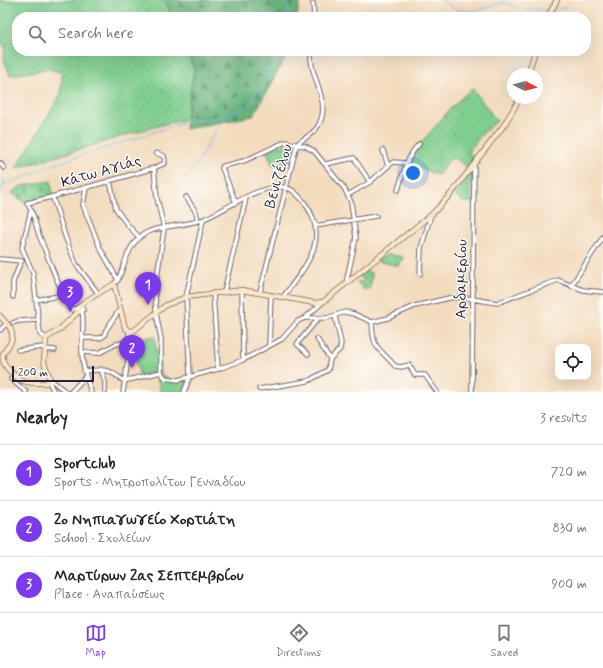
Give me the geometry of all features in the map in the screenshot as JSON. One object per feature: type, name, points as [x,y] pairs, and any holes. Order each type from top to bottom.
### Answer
[{"type":"street","points":[[551,12],[557,1]]},
{"type":"street","points":[[313,2],[314,12]]},
{"type":"street","name":"Βενιζέλου","points":[[260,292],[297,144],[315,130],[319,123],[323,108],[324,103],[312,66],[311,56]]},
{"type":"street","points":[[530,68],[533,56]]},
{"type":"street","points":[[154,168],[157,198],[164,228],[156,282],[156,313],[161,339],[161,372],[165,378],[170,380],[218,370],[243,360],[282,339],[298,321],[305,318],[432,214],[454,191],[474,166],[504,125],[516,104]]},
{"type":"street","points":[[236,203],[222,168],[223,166],[244,161],[285,142],[297,144],[314,151],[348,195],[354,220],[356,238],[346,283]]},
{"type":"street","points":[[398,190],[406,163],[414,149],[420,144]]},
{"type":"street","points":[[383,150],[388,166]]},
{"type":"street","name":"Κάτω Αγιάς","points":[[31,210],[27,203],[53,198],[74,190],[86,188],[154,168],[165,163],[164,156],[156,153]]},
{"type":"street","points":[[325,164],[354,158],[370,182]]},
{"type":"street","points":[[348,195],[370,182],[393,162],[406,163]]},
{"type":"street","name":"Αρδαμερίου","points":[[472,392],[474,166]]},
{"type":"street","points":[[110,181],[116,209],[126,224],[139,237]]},
{"type":"street","points":[[54,392],[44,362],[46,338],[59,330],[98,293],[118,280],[129,254],[139,237],[148,232],[204,220],[246,198],[269,189],[286,187],[292,190],[303,201],[310,213],[315,226],[316,241],[312,255],[283,297]]},
{"type":"street","points":[[86,188],[83,205],[100,248],[118,280]]},
{"type":"street","points":[[186,197],[196,212],[198,221]]},
{"type":"street","points":[[53,198],[66,239],[76,264],[98,293]]},
{"type":"street","points":[[224,292],[246,198]]},
{"type":"street","points":[[31,210],[64,295],[73,310],[80,309]]},
{"type":"street","points":[[31,210],[22,246],[33,273],[40,334],[46,338]]},
{"type":"street","points":[[420,274],[421,248],[432,214]]},
{"type":"street","points":[[315,226],[376,216]]},
{"type":"street","points":[[184,392],[190,376],[186,297],[204,220]]},
{"type":"street","points":[[572,286],[603,237]]},
{"type":"street","points":[[0,259],[27,261]]},
{"type":"street","points":[[13,297],[13,282],[21,261]]},
{"type":"street","points":[[305,318],[317,320],[345,312],[354,314],[372,322],[388,318],[433,300],[460,297],[497,303],[556,281],[583,290],[603,292]]},
{"type":"street","points":[[114,284],[125,328],[129,331]]},
{"type":"street","points":[[242,290],[243,360]]},
{"type":"street","points":[[129,331],[134,330],[172,301],[186,297],[242,290],[315,303],[323,302]]},
{"type":"street","points":[[213,293],[218,370]]},
{"type":"street","points":[[35,300],[64,295]]},
{"type":"street","points":[[269,346],[271,295]]},
{"type":"street","points":[[80,309],[84,371],[91,392]]},
{"type":"street","points":[[83,338],[100,338],[104,336],[106,330],[120,309]]},
{"type":"street","points":[[0,316],[11,329],[12,338],[3,354],[1,361],[6,368],[26,382],[50,380],[66,392]]},
{"type":"street","points":[[259,390],[308,381],[322,375],[328,370],[330,360],[340,349],[342,343],[335,316]]},
{"type":"street","points":[[13,323],[18,321],[38,320]]},
{"type":"street","points":[[308,354],[297,344],[317,320]]},
{"type":"street","points":[[372,322],[373,339],[378,349],[388,357],[395,366],[401,367],[409,365],[415,375],[425,375],[437,392]]},
{"type":"street","points":[[0,330],[6,324]]},
{"type":"street","points":[[123,392],[129,353],[129,331]]},
{"type":"street","points":[[317,339],[330,360]]},
{"type":"street","points":[[82,352],[99,353],[116,344],[128,342]]},
{"type":"street","points":[[18,350],[44,348],[55,350]]},
{"type":"street","points":[[101,370],[105,382],[105,392]]},
{"type":"street","points":[[84,371],[111,371],[124,381]]},
{"type":"street","points":[[124,381],[161,372]]},
{"type":"street","points":[[15,375],[10,379],[26,392]]},
{"type":"street","points":[[71,392],[86,377]]},
{"type":"green space","points":[[0,0],[165,0],[170,12],[12,12],[12,56],[189,56],[194,69],[186,119],[143,130],[16,168],[61,94],[62,73],[50,69],[10,75],[4,59],[5,46],[0,42]]},
{"type":"green space","points":[[165,0],[300,0],[298,12],[170,12]]},
{"type":"green space","points":[[189,56],[286,56],[253,116],[185,129],[194,69]]},
{"type":"green space","points":[[472,88],[497,121],[484,132],[468,152],[476,158],[468,168],[455,158],[450,159],[438,175],[408,163],[415,150],[452,107]]},
{"type":"green space","points":[[284,144],[288,144],[287,150],[291,151],[294,146],[290,161],[273,166],[267,152],[280,145],[281,147],[285,146]]},
{"type":"green space","points":[[470,175],[473,176],[473,180],[470,181],[472,202],[462,202],[455,195]]},
{"type":"green space","points":[[51,181],[53,196],[25,203],[12,193],[21,186]]},
{"type":"green space","points":[[387,254],[403,257],[399,266],[377,261]]},
{"type":"green space","points":[[365,270],[372,274],[370,290],[363,289],[356,280],[361,283],[364,279],[359,276]]},
{"type":"green space","points":[[154,336],[160,372],[140,376],[133,354],[132,340]]},
{"type":"green space","points":[[161,373],[164,378],[179,381],[188,380],[182,392],[161,392],[157,378]]},
{"type":"waterway","points":[[288,0],[289,12]]},
{"type":"waterway","points":[[442,0],[455,9],[465,11],[479,10],[502,2],[516,7]]},
{"type":"waterway","points":[[555,9],[566,8]]},
{"type":"waterway","points":[[525,9],[550,10]]},
{"type":"waterway","points":[[175,191],[191,173],[215,132],[227,116],[250,104],[277,56]]},
{"type":"waterway","points":[[0,193],[5,183],[13,182],[55,164],[189,121],[227,116]]},
{"type":"waterway","points":[[0,179],[5,183]]},
{"type":"place","name":"Sportclub","points":[[148,305]]},
{"type":"place","name":"Μαρτύρων 2ας Σεπτεμβρίου","points":[[70,312]]},
{"type":"place","name":"2ο Νηπιαγωγείο Χορτιάτη","points":[[132,368]]}]
